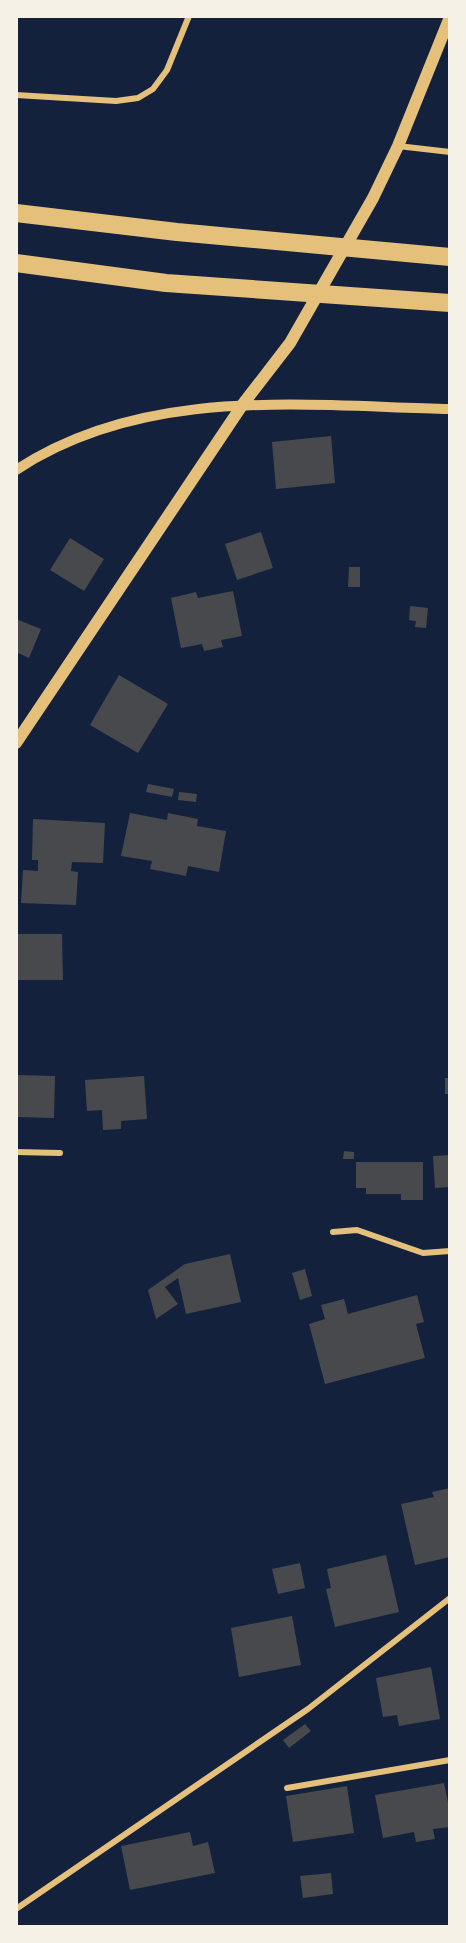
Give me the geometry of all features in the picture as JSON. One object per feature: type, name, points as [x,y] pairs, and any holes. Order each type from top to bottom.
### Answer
[{"type":"highway","points":[[16,213],[177,232],[450,257]]},
{"type":"highway","points":[[16,263],[166,283],[450,303]]},
{"type":"main road","points":[[16,743],[243,404],[290,343],[373,198],[398,146],[450,17]]},
{"type":"street","points":[[16,95],[116,101],[138,99],[153,89],[167,70],[189,16]]},
{"type":"street","points":[[398,146],[450,152]]},
{"type":"street","points":[[16,470],[61,446],[100,430],[143,417],[187,409],[243,404],[450,409]]},
{"type":"street","points":[[16,1152],[60,1153]]},
{"type":"street","points":[[333,1232],[357,1230],[423,1253],[450,1251]]},
{"type":"street","points":[[16,1909],[308,1709],[450,1598]]},
{"type":"street","points":[[287,1788],[450,1760]]},
{"type":"building","points":[[331,436],[335,483],[276,489],[272,442]]},
{"type":"building","points":[[261,532],[273,568],[237,580],[225,544]]},
{"type":"building","points":[[70,538],[104,559],[84,591],[50,570]]},
{"type":"building","points":[[349,567],[360,567],[360,587],[348,587]]},
{"type":"building","points":[[233,591],[242,636],[221,640],[223,647],[204,651],[202,644],[181,648],[171,598],[196,592],[198,598]]},
{"type":"building","points":[[410,606],[428,608],[426,628],[415,627],[416,621],[409,620]]},
{"type":"building","points":[[16,619],[41,629],[29,658],[16,652]]},
{"type":"building","points":[[119,675],[168,704],[138,753],[90,725]]},
{"type":"building","points":[[148,784],[174,789],[172,797],[146,792]]},
{"type":"building","points":[[179,792],[197,794],[196,802],[178,800]]},
{"type":"building","points":[[130,813],[167,820],[168,813],[198,819],[197,826],[226,831],[219,872],[188,866],[186,876],[150,869],[152,861],[121,856]]},
{"type":"building","points":[[33,819],[105,823],[103,863],[72,862],[71,871],[78,872],[76,905],[21,903],[23,870],[38,871],[38,860],[32,860]]},
{"type":"building","points":[[16,934],[62,934],[63,980],[16,980]]},
{"type":"building","points":[[16,1075],[55,1076],[54,1118],[16,1117]]},
{"type":"building","points":[[144,1076],[147,1119],[121,1121],[121,1129],[103,1130],[102,1110],[87,1111],[85,1080]]},
{"type":"building","points":[[445,1078],[450,1078],[450,1094],[445,1094]]},
{"type":"building","points":[[344,1151],[354,1152],[354,1159],[343,1159]]},
{"type":"building","points":[[450,1155],[450,1187],[435,1188],[433,1156]]},
{"type":"building","points":[[356,1162],[423,1162],[423,1200],[401,1200],[401,1194],[366,1194],[366,1188],[356,1188]]},
{"type":"building","points":[[230,1254],[241,1302],[186,1314],[178,1278],[165,1287],[178,1304],[156,1319],[148,1290],[185,1264]]},
{"type":"building","points":[[305,1269],[312,1296],[300,1300],[292,1273]]},
{"type":"building","points":[[417,1295],[424,1322],[416,1324],[425,1358],[325,1384],[309,1324],[325,1319],[321,1305],[344,1299],[348,1314]]},
{"type":"building","points":[[450,1488],[450,1557],[415,1565],[401,1504],[434,1497],[432,1492]]},
{"type":"building","points":[[386,1555],[399,1612],[335,1627],[326,1589],[331,1588],[327,1569]]},
{"type":"building","points":[[300,1563],[305,1588],[278,1594],[272,1569]]},
{"type":"building","points":[[292,1616],[301,1665],[239,1677],[231,1628]]},
{"type":"building","points":[[431,1667],[440,1719],[399,1726],[397,1715],[383,1717],[376,1678]]},
{"type":"building","points":[[305,1724],[311,1731],[289,1748],[283,1740]]},
{"type":"building","points":[[444,1783],[450,1812],[450,1827],[433,1829],[435,1839],[416,1842],[414,1832],[383,1838],[375,1795]]},
{"type":"building","points":[[347,1786],[354,1833],[293,1842],[286,1796]]},
{"type":"building","points":[[190,1832],[193,1846],[208,1842],[215,1873],[130,1890],[121,1846]]},
{"type":"building","points":[[331,1873],[333,1894],[303,1898],[300,1876]]}]
